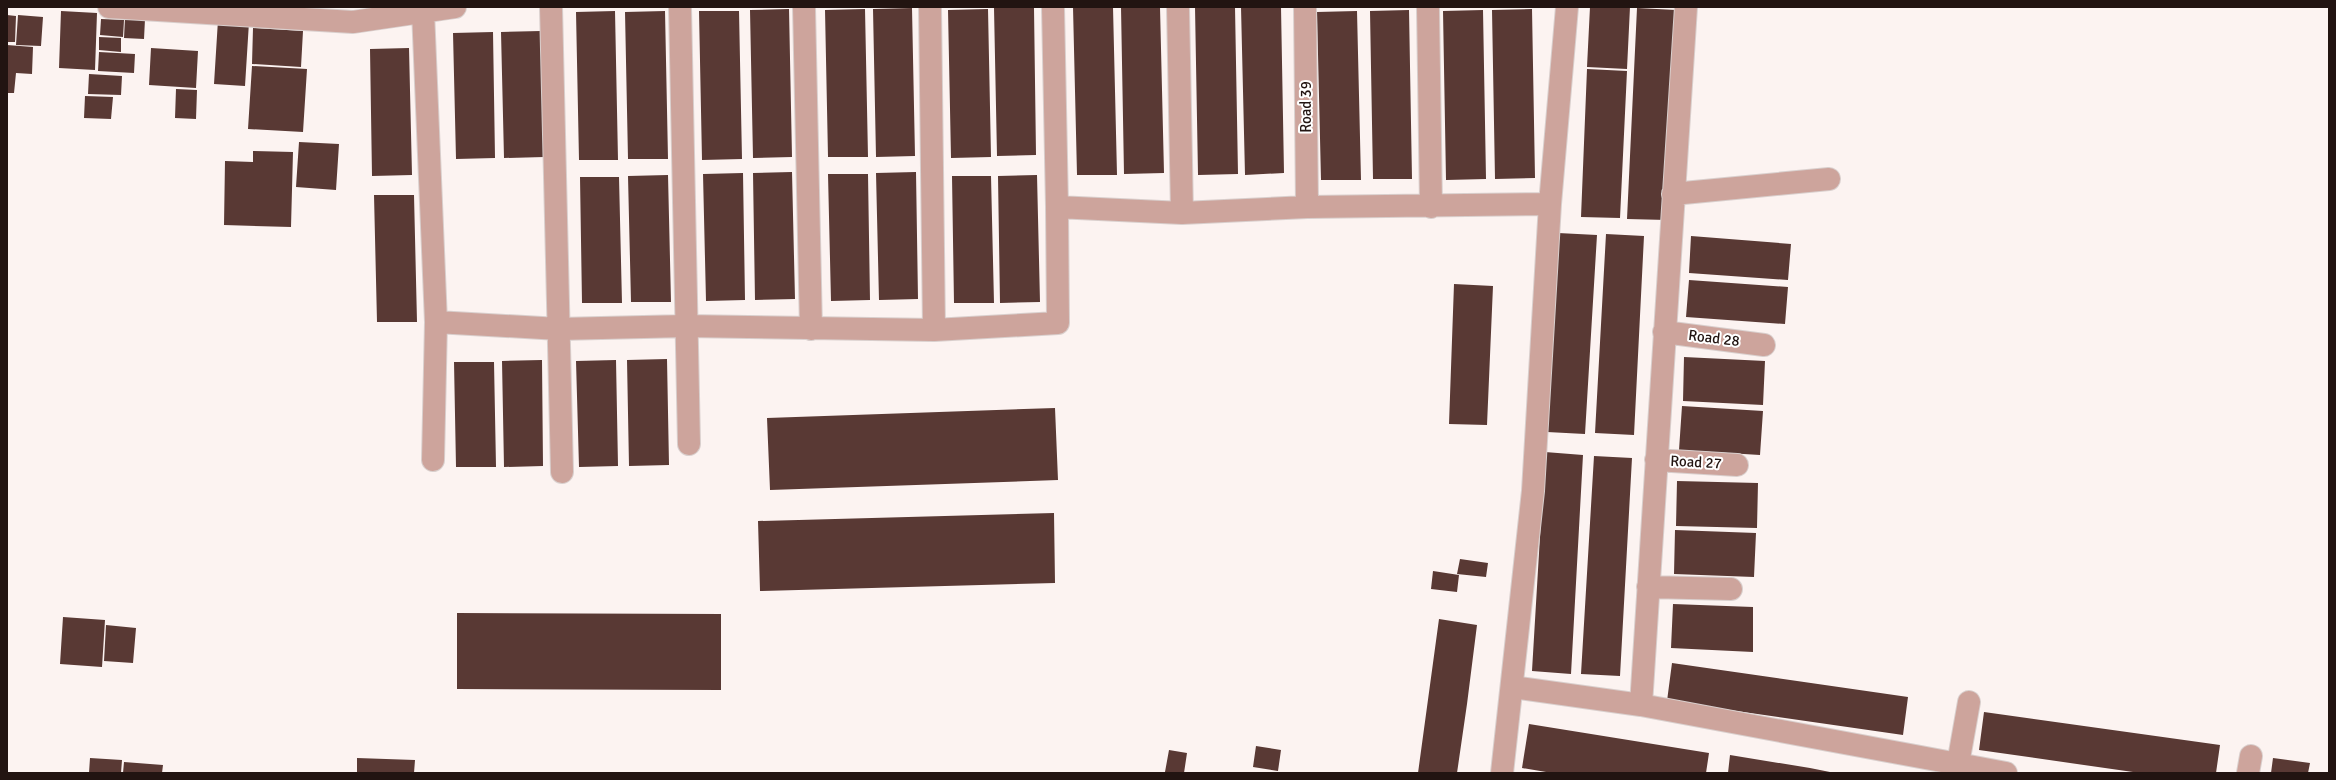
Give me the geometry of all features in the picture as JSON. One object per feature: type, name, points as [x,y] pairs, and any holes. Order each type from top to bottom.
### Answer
[{"type":"street","points":[[109,7],[353,22],[455,7]]},
{"type":"street","points":[[551,7],[562,472]]},
{"type":"street","points":[[680,7],[689,444]]},
{"type":"street","points":[[804,7],[811,329]]},
{"type":"street","points":[[930,7],[934,330]]},
{"type":"street","points":[[436,322],[559,329],[686,326],[934,330],[1058,323],[1053,7]]},
{"type":"street","points":[[1178,7],[1182,213]]},
{"type":"street","name":"Road 39","points":[[1305,7],[1307,207]]},
{"type":"street","points":[[1428,7],[1432,207]]},
{"type":"street","points":[[1502,773],[1533,491],[1550,204],[1568,7]]},
{"type":"street","points":[[1641,705],[1686,7]]},
{"type":"street","points":[[423,11],[436,322],[433,460]]},
{"type":"street","points":[[1673,194],[1829,179]]},
{"type":"street","points":[[1057,207],[1182,213],[1307,207],[1432,207],[1550,204]]},
{"type":"street","name":"Road 28","points":[[1664,332],[1764,345]]},
{"type":"street","name":"Road 27","points":[[1656,460],[1736,465]]},
{"type":"street","points":[[1648,586],[1731,589]]},
{"type":"street","points":[[1512,687],[1641,705],[1958,769],[2006,773]]},
{"type":"street","points":[[1958,769],[1969,702]]},
{"type":"building","points":[[1073,7],[1113,7],[1117,175],[1077,175]]},
{"type":"building","points":[[1121,7],[1160,7],[1164,173],[1124,174]]},
{"type":"building","points":[[1195,7],[1235,7],[1238,174],[1198,175]]},
{"type":"building","points":[[1241,7],[1281,7],[1284,173],[1245,175]]},
{"type":"building","points":[[1590,7],[1630,7],[1627,69],[1587,67]]},
{"type":"building","points":[[912,8],[915,156],[876,157],[873,9]]},
{"type":"building","points":[[994,8],[1034,8],[1036,155],[997,156]]},
{"type":"building","points":[[1637,8],[1676,10],[1667,220],[1627,219]]},
{"type":"building","points":[[789,9],[792,157],[753,158],[750,10]]},
{"type":"building","points":[[865,9],[868,157],[828,157],[825,10]]},
{"type":"building","points":[[988,9],[991,157],[951,158],[948,10]]},
{"type":"building","points":[[1532,9],[1535,178],[1495,179],[1492,10]]},
{"type":"building","points":[[1409,10],[1412,179],[1373,179],[1370,11]]},
{"type":"building","points":[[1483,10],[1486,179],[1446,180],[1443,11]]},
{"type":"building","points":[[61,11],[97,13],[95,70],[59,68]]},
{"type":"building","points":[[615,11],[618,160],[579,160],[576,12]]},
{"type":"building","points":[[665,11],[668,159],[628,159],[625,12]]},
{"type":"building","points":[[699,11],[739,11],[742,159],[702,160]]},
{"type":"building","points":[[1357,11],[1361,180],[1321,180],[1317,12]]},
{"type":"building","points":[[7,15],[16,16],[15,42],[7,42]]},
{"type":"building","points":[[18,15],[43,17],[41,46],[16,45]]},
{"type":"building","points":[[125,18],[145,19],[144,39],[124,38]]},
{"type":"building","points":[[101,19],[124,20],[123,37],[100,35]]},
{"type":"building","points":[[218,20],[249,22],[245,86],[214,84]]},
{"type":"building","points":[[253,28],[303,31],[301,67],[252,64]]},
{"type":"building","points":[[541,31],[544,157],[504,158],[501,32]]},
{"type":"building","points":[[493,32],[495,158],[456,159],[453,33]]},
{"type":"building","points":[[99,37],[121,38],[121,52],[99,50]]},
{"type":"building","points":[[7,45],[33,47],[32,74],[16,73],[14,93],[7,93]]},
{"type":"building","points":[[151,48],[198,51],[196,88],[149,85]]},
{"type":"building","points":[[409,48],[412,175],[372,176],[370,49]]},
{"type":"building","points":[[99,52],[135,54],[134,73],[98,71]]},
{"type":"building","points":[[252,66],[307,69],[303,132],[248,129]]},
{"type":"building","points":[[1587,69],[1627,71],[1620,218],[1581,217]]},
{"type":"building","points":[[89,74],[122,76],[121,95],[88,94]]},
{"type":"building","points":[[176,89],[197,90],[196,119],[175,118]]},
{"type":"building","points":[[85,96],[113,97],[111,119],[84,118]]},
{"type":"building","points":[[299,142],[339,144],[336,190],[296,187]]},
{"type":"building","points":[[253,151],[293,152],[291,227],[224,225],[225,161],[253,162]]},
{"type":"building","points":[[792,172],[795,299],[755,300],[753,173]]},
{"type":"building","points":[[916,172],[918,299],[879,300],[876,173]]},
{"type":"building","points":[[743,173],[745,300],[706,301],[703,174]]},
{"type":"building","points":[[828,174],[868,174],[870,300],[831,301]]},
{"type":"building","points":[[668,175],[671,302],[631,302],[628,176]]},
{"type":"building","points":[[1037,175],[1040,302],[1000,303],[998,176]]},
{"type":"building","points":[[952,176],[991,176],[994,303],[954,303]]},
{"type":"building","points":[[580,177],[619,177],[622,303],[582,303]]},
{"type":"building","points":[[374,195],[414,195],[417,322],[377,322]]},
{"type":"building","points":[[1558,233],[1597,235],[1585,434],[1547,432]]},
{"type":"building","points":[[1606,234],[1644,236],[1634,435],[1595,433]]},
{"type":"building","points":[[1691,236],[1791,244],[1788,280],[1689,273]]},
{"type":"building","points":[[1689,280],[1788,287],[1785,324],[1686,317]]},
{"type":"building","points":[[1454,284],[1493,286],[1487,425],[1449,424]]},
{"type":"building","points":[[1684,357],[1765,361],[1763,405],[1683,401]]},
{"type":"building","points":[[667,359],[669,465],[629,466],[627,360]]},
{"type":"building","points":[[542,360],[543,466],[504,467],[502,361]]},
{"type":"building","points":[[616,360],[618,466],[579,467],[576,361]]},
{"type":"building","points":[[454,362],[494,362],[496,467],[456,467]]},
{"type":"building","points":[[1682,406],[1763,411],[1760,455],[1679,450]]},
{"type":"building","points":[[1055,408],[1058,480],[770,490],[767,418]]},
{"type":"building","points":[[1545,452],[1583,455],[1571,674],[1532,671]]},
{"type":"building","points":[[1594,456],[1632,458],[1620,676],[1581,674]]},
{"type":"building","points":[[1677,481],[1758,483],[1757,528],[1676,526]]},
{"type":"building","points":[[1054,513],[1055,583],[760,591],[758,521]]},
{"type":"building","points":[[1675,530],[1756,533],[1754,577],[1674,574]]},
{"type":"building","points":[[1460,559],[1488,563],[1486,577],[1457,574]]},
{"type":"building","points":[[1433,571],[1459,575],[1457,592],[1431,589]]},
{"type":"building","points":[[1673,604],[1753,607],[1753,652],[1671,648]]},
{"type":"building","points":[[457,613],[721,614],[721,690],[457,689]]},
{"type":"building","points":[[63,617],[105,620],[102,667],[60,664]]},
{"type":"building","points":[[1439,619],[1477,625],[1467,704],[1457,773],[1418,773]]},
{"type":"building","points":[[106,625],[136,628],[133,663],[104,661]]},
{"type":"building","points":[[1672,663],[1908,697],[1903,735],[1667,701]]},
{"type":"building","points":[[1984,712],[2220,745],[2216,773],[2140,773],[1979,750]]},
{"type":"building","points":[[1529,724],[1709,753],[1706,773],[1552,773],[1522,768]]},
{"type":"building","points":[[1256,746],[1281,750],[1278,771],[1253,767]]},
{"type":"building","points":[[1169,750],[1187,753],[1184,773],[1165,772]]},
{"type":"building","points":[[1730,755],[1810,768],[1835,773],[1728,773]]},
{"type":"building","points":[[90,758],[122,760],[121,773],[89,773]]},
{"type":"building","points":[[357,758],[415,760],[414,773],[357,773]]},
{"type":"building","points":[[2273,758],[2310,763],[2308,773],[2271,773]]},
{"type":"building","points":[[124,762],[163,765],[162,773],[123,773]]}]
